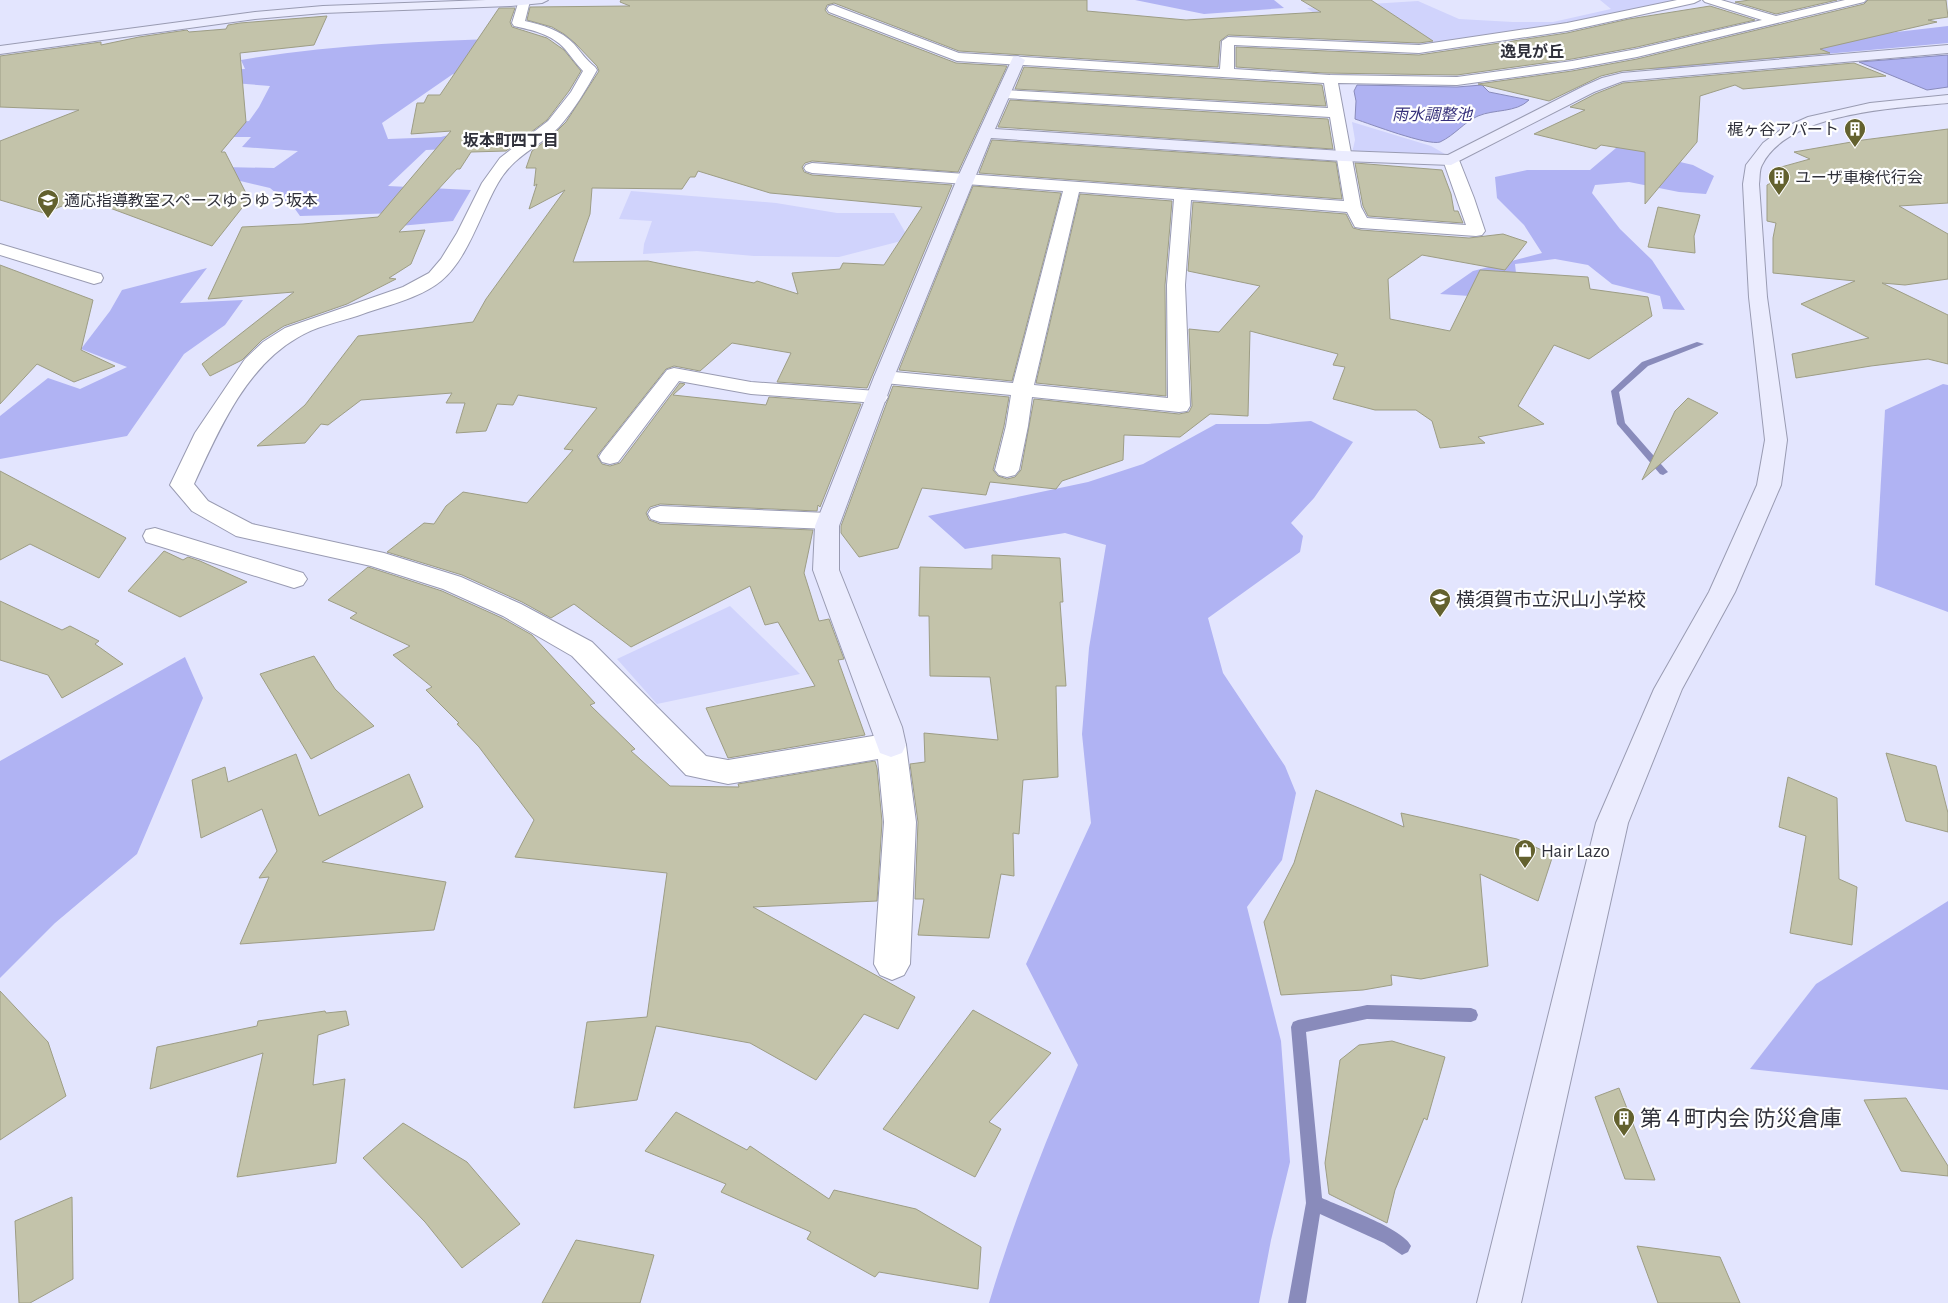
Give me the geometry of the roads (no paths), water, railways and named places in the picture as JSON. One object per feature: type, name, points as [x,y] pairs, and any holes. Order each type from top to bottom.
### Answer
[{"type":"street","points":[[1227,71],[1228,41],[1419,49],[1567,27],[1694,0]]},
{"type":"street","points":[[1709,0],[1772,20]]},
{"type":"street","points":[[833,10],[957,57],[1330,78],[1457,81],[1572,65],[1637,53],[1860,0]]},
{"type":"street","points":[[0,50],[230,18],[425,2],[533,1]]},
{"type":"street","points":[[533,1],[518,23],[539,27],[567,44],[590,70],[577,93],[553,124],[505,161],[490,183],[466,233],[448,262],[435,277],[410,291],[292,332],[270,346],[252,363],[206,433],[182,485],[200,506],[245,530],[375,559],[448,581],[530,620],[582,649],[697,767],[728,772],[891,746]]},
{"type":"street","points":[[1567,27],[1593,37]]},
{"type":"street","points":[[1611,43],[1637,53]]},
{"type":"street","points":[[1419,49],[1457,81]]},
{"type":"street","points":[[986,133],[1343,156],[1451,160],[1589,89],[1622,77],[1948,49]]},
{"type":"street","points":[[892,964],[900,822],[891,746],[887,727],[826,570],[828,521],[965,178],[1018,60]]},
{"type":"street","points":[[1330,78],[1353,207],[1361,223],[1476,232],[1466,198],[1451,160]]},
{"type":"street","points":[[1004,94],[1336,114]]},
{"type":"street","points":[[1499,1303],[1612,823],[1668,690],[1722,592],[1769,485],[1776,440],[1758,297],[1751,184],[1754,166],[1764,150],[1784,133],[1807,122],[1859,109],[1948,98]]},
{"type":"street","points":[[820,155],[809,173],[965,178],[1353,207]]},
{"type":"street","points":[[1007,470],[1017,426],[1022,390],[1072,186]]},
{"type":"street","points":[[610,457],[674,374],[751,388],[881,387],[1022,390],[1179,406],[1176,286],[1183,194]]},
{"type":"street","points":[[0,249],[94,278]]},
{"type":"street","points":[[660,514],[828,521]]},
{"type":"street","points":[[155,536],[294,580]]},
{"type":"water","points":[[1948,55],[1948,87],[1927,90],[1859,62]]},
{"type":"water","name":"雨水調整池","points":[[1357,85],[1457,87],[1482,85],[1489,92],[1529,100],[1518,107],[1478,116],[1440,142],[1434,142],[1412,138],[1355,119],[1356,101],[1354,91]]},
{"type":"waterway","points":[[1663,472],[1621,424],[1615,391],[1645,364],[1700,344]]},
{"type":"waterway","points":[[1314,1203],[1298,1027],[1367,1012],[1471,1015]]},
{"type":"waterway","points":[[1297,1303],[1314,1203]]},
{"type":"waterway","points":[[1314,1203],[1390,1237],[1402,1246]]},
{"type":"place","name":"梶ヶ谷アパート","points":[[1855,148]]},
{"type":"place","name":"ユーザ車検代行会","points":[[1779,196]]},
{"type":"place","name":"適応指導教室スペースゆうゆう坂本","points":[[48,219]]},
{"type":"place","name":"横須賀市立沢山小学校","points":[[1440,618]]},
{"type":"place","name":"Hair Lazo","points":[[1525,869]]},
{"type":"place","name":"第４町内会 防災倉庫","points":[[1624,1137]]},
{"type":"district","name":"逸見が丘","points":[[1532,51]]},
{"type":"district","name":"坂本町四丁目","points":[[511,140]]}]
